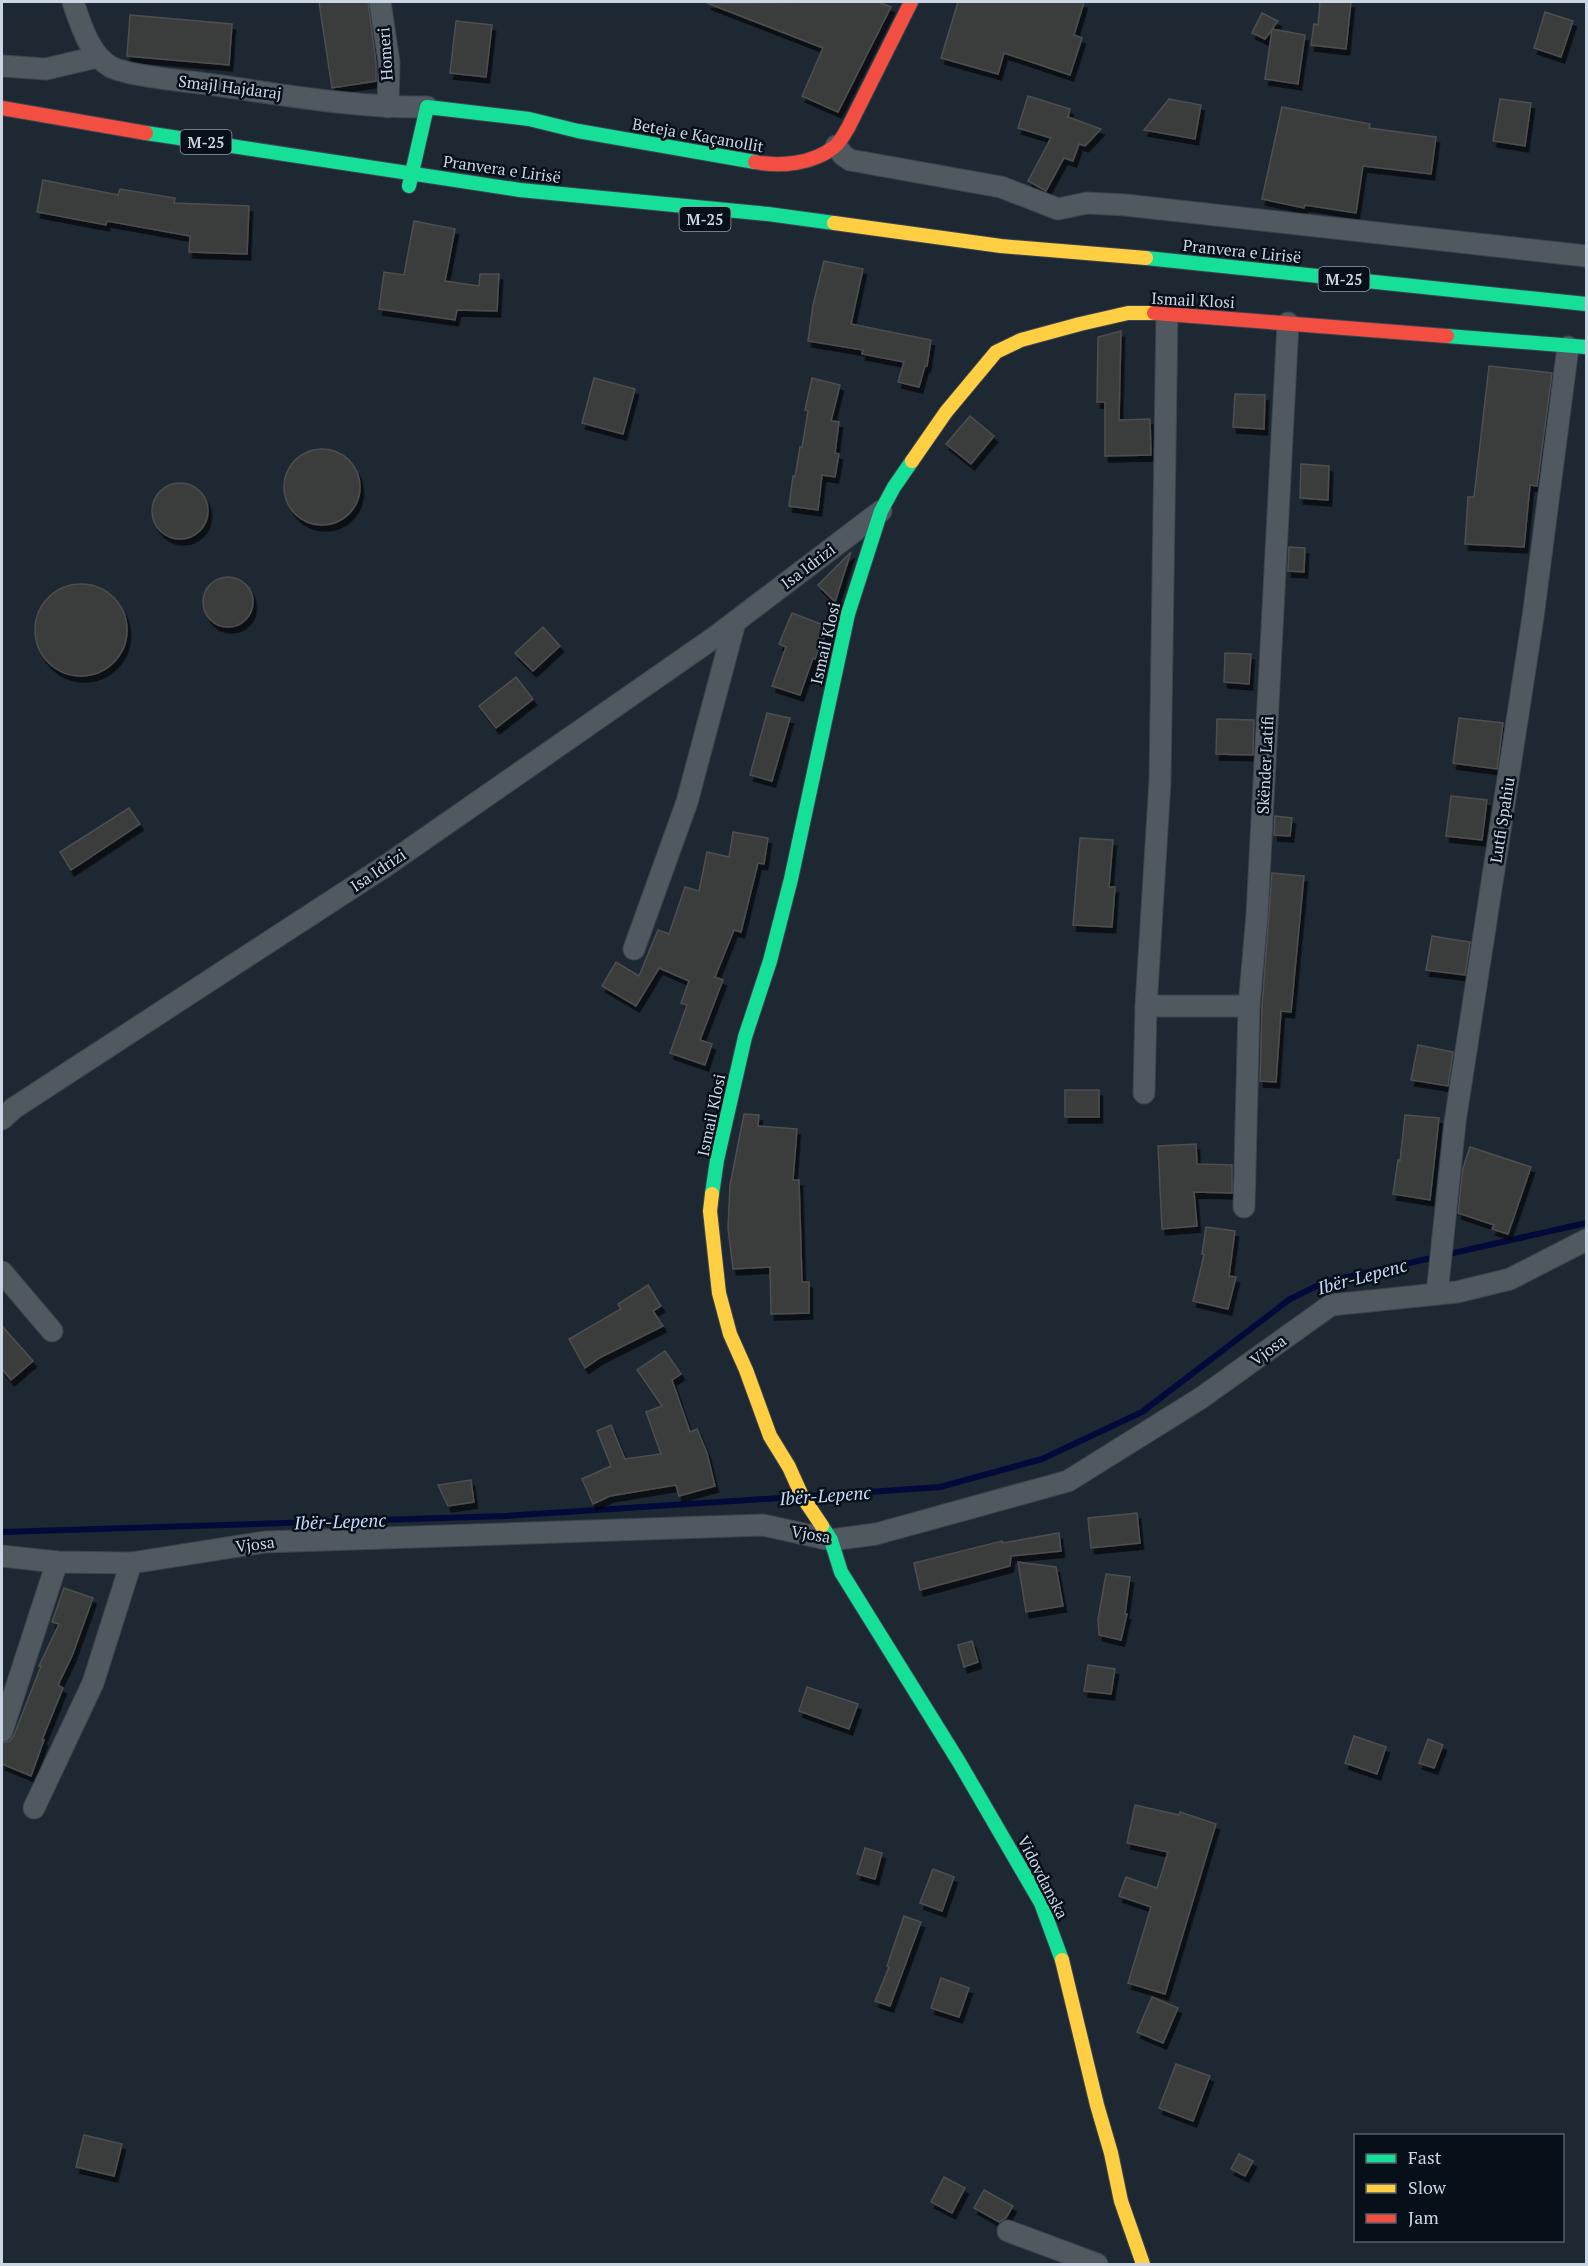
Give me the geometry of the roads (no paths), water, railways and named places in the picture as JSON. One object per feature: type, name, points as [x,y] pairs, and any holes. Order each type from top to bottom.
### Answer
[{"type":"street","points":[[2,66],[46,69],[97,57],[80,24],[73,2]]},
{"type":"street","name":"Homeri","points":[[380,2],[389,62],[388,107]]},
{"type":"street","points":[[911,2],[865,97],[836,146],[850,160],[1001,187],[1058,209],[1087,203],[1125,205],[1587,256]]},
{"type":"street","name":"Smajl Hajdaraj","points":[[97,57],[113,68],[172,79],[388,107],[427,107]]},
{"type":"street","points":[[410,179],[427,107]]},
{"type":"street","name":"Beteja e Kaçanollit","points":[[427,107],[529,118],[578,131],[765,164],[801,162],[822,155],[836,146]]},
{"type":"street","name":"Pranvera e Lirisë","points":[[2,108],[410,179]]},
{"type":"street","name":"Pranvera e Lirisë","points":[[2,120],[174,149],[410,179],[768,214],[1000,246],[1102,254],[1587,304]]},
{"type":"street","name":"Ismail Klosi","points":[[831,1540],[802,1496],[789,1467],[770,1436],[730,1334],[719,1293],[710,1211],[717,1160],[745,1036],[770,961],[791,879],[848,614],[881,510],[894,487],[946,412],[996,352],[1021,340],[1128,313],[1288,323],[1577,347]]},
{"type":"street","points":[[1144,1093],[1146,1006],[1160,781],[1167,314]]},
{"type":"street","name":"Skënder Latifi","points":[[1245,1207],[1249,1006],[1257,915],[1288,323]]},
{"type":"street","name":"Lutfi Spahiu","points":[[1437,1294],[1455,1122],[1577,347]]},
{"type":"street","name":"Isa Idrizi","points":[[6,1108],[387,865],[735,622],[881,510]]},
{"type":"street","points":[[634,949],[687,802],[735,622]]},
{"type":"street","points":[[1146,1006],[1249,1006]]},
{"type":"street","name":"Vjosa","points":[[2,1556],[57,1562],[131,1563],[265,1542],[763,1526],[831,1540],[876,1534],[1068,1481],[1201,1398],[1330,1305],[1457,1292],[1510,1279],[1587,1240]]},
{"type":"street","points":[[2,1272],[52,1331]]},
{"type":"street","name":"Vidovdanska","points":[[831,1540],[841,1572],[959,1762],[1041,1903],[1059,1947],[1121,2201],[1143,2265]]},
{"type":"street","points":[[2,1731],[57,1562]]},
{"type":"street","points":[[34,1808],[93,1683],[131,1563]]},
{"type":"street","points":[[1008,2231],[1097,2265]]},
{"type":"waterway","name":"Ibër-Lepenc","points":[[811,1496],[940,1487],[1042,1459],[1142,1412],[1290,1299],[1325,1282],[1586,1223]]},
{"type":"waterway","name":"Ibër-Lepenc","points":[[2,1532],[505,1516],[795,1497]]}]
